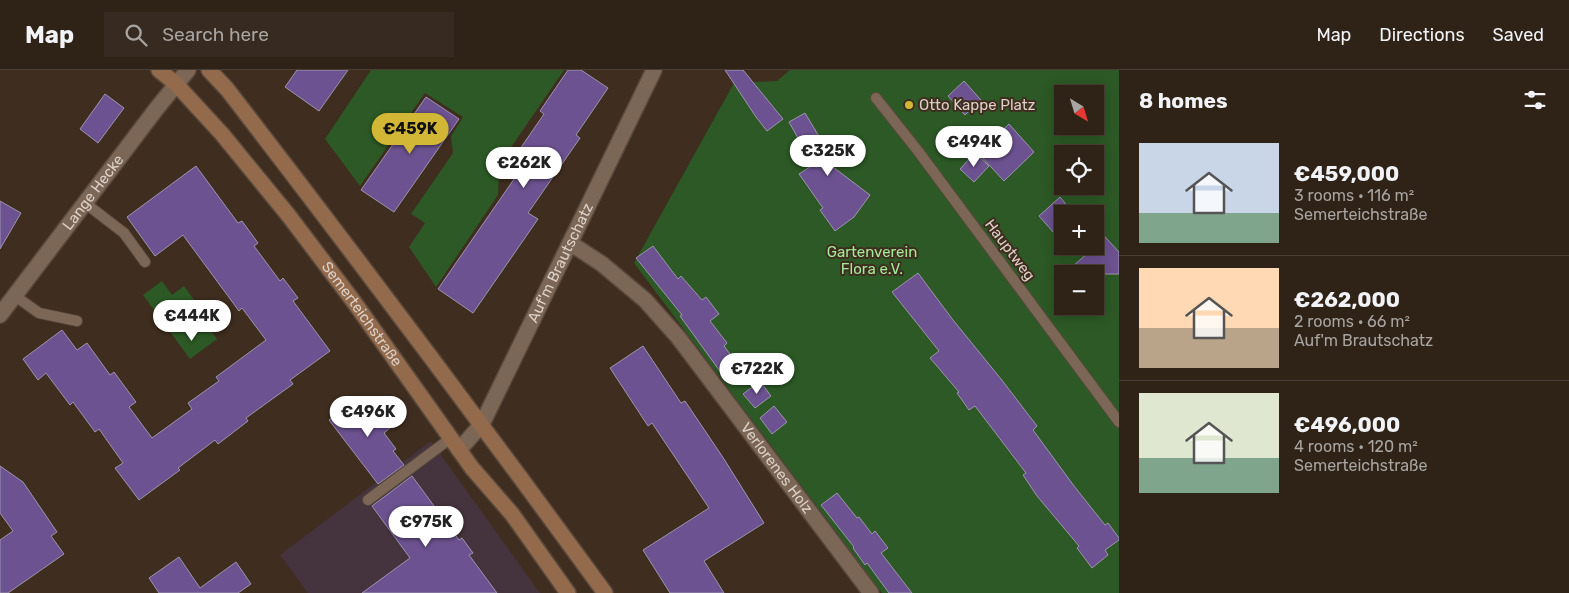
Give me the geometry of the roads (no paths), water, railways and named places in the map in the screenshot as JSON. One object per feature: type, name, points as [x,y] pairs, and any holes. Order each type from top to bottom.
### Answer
[{"type":"main road","name":"Semerteichstraße","points":[[159,70],[176,84],[222,134],[289,216],[354,302],[472,468],[512,514],[568,593]]},
{"type":"main road","name":"Semerteichstraße","points":[[211,71],[325,216],[482,424],[605,593]]},
{"type":"street","name":"Lange Hecke","points":[[0,316],[188,70]]},
{"type":"street","name":"Auf'm Brautschatz","points":[[455,444],[482,424],[654,70]]},
{"type":"street","name":"Verlorenes Holz","points":[[570,243],[602,264],[645,300],[678,337],[871,593]]},
{"type":"lane","name":"Hauptweg","points":[[876,98],[924,159],[1119,422]]},
{"type":"lane","points":[[85,203],[124,233],[145,262]]},
{"type":"lane","points":[[15,296],[39,313],[77,321]]},
{"type":"lane","points":[[368,500],[455,444]]},
{"type":"place","name":"Otto Kappe Platz","points":[[909,105]]},
{"type":"park label","name":"Gartenverein Flora e.V.","points":[[872,260]]}]
